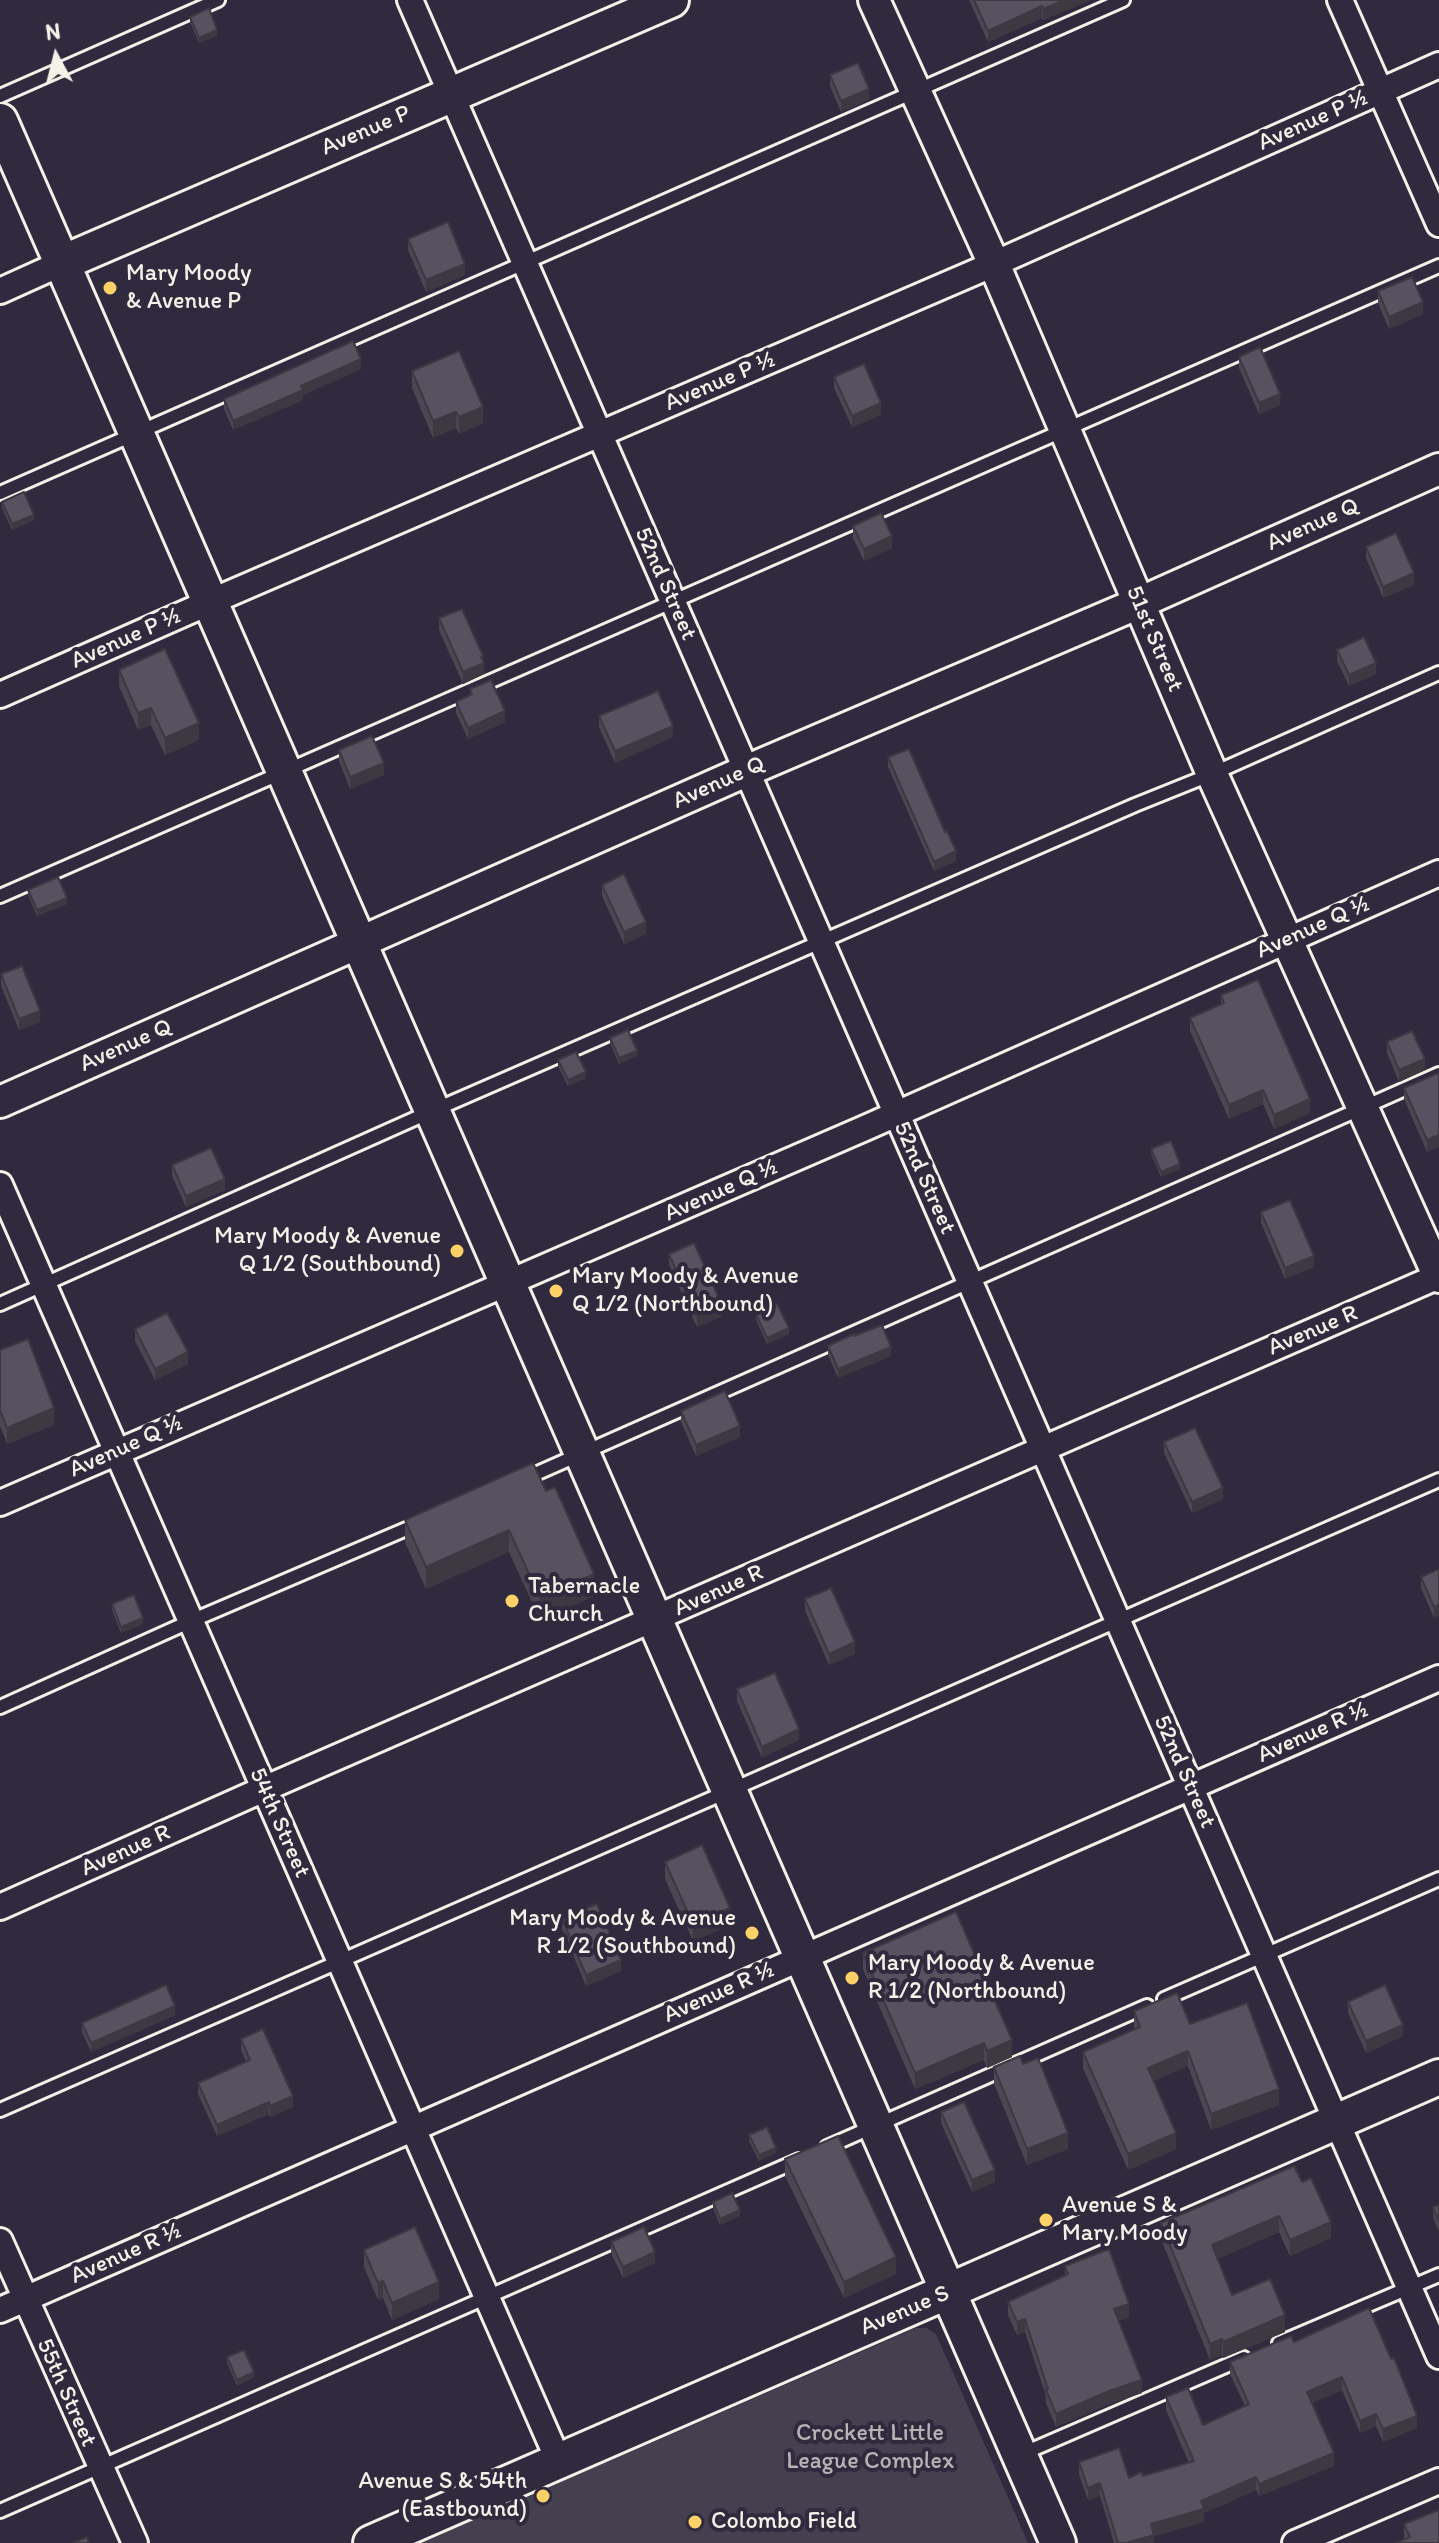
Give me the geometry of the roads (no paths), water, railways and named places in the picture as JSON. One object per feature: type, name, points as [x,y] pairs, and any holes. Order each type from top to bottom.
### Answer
[{"type":"main road","name":"Avenue P","points":[[62,263],[671,0]]},
{"type":"main road","points":[[0,121],[1058,2543]]},
{"type":"main road","name":"Avenue S","points":[[371,2543],[1439,2077]]},
{"type":"street","name":"52nd Street","points":[[410,0],[1439,2356]]},
{"type":"street","name":"51st Street","points":[[874,0],[994,264],[1212,774],[1439,1276]]},
{"type":"street","points":[[1340,0],[1439,224]]},
{"type":"street","name":"Avenue P ½","points":[[0,695],[994,264],[1439,65]]},
{"type":"street","points":[[0,291],[62,263]]},
{"type":"street","name":"Avenue Q","points":[[0,1102],[746,771],[1139,603],[1439,469]]},
{"type":"street","name":"Avenue Q ½","points":[[0,1503],[896,1114],[1439,873]]},
{"type":"street","name":"54th Street","points":[[0,1185],[559,2462]]},
{"type":"street","name":"Avenue R","points":[[0,1907],[1439,1276]]},
{"type":"street","name":"Avenue R ½","points":[[0,2310],[1439,1678]]},
{"type":"street","name":"55th Street","points":[[0,2241],[135,2543]]},
{"type":"street","points":[[1295,2543],[1439,2481]]},
{"type":"lane","points":[[0,96],[218,0]]},
{"type":"lane","points":[[0,493],[1123,0]]},
{"type":"lane","points":[[0,896],[1439,266]]},
{"type":"lane","points":[[0,1304],[432,1111],[822,944],[1439,673]]},
{"type":"lane","points":[[509,1485],[1439,1074]]},
{"type":"lane","points":[[0,2110],[1439,1480]]},
{"type":"lane","points":[[0,1707],[437,1516]]},
{"type":"lane","points":[[0,2511],[1439,1879]]},
{"type":"lane","points":[[1265,2350],[1439,2275]]},
{"type":"lane","points":[[1019,2455],[1250,2356]]},
{"type":"place","name":"Mary Moody & Avenue P","points":[[110,288]]},
{"type":"place","name":"Mary Moody & Avenue Q 1/2 (Southbound)","points":[[457,1251]]},
{"type":"place","name":"Mary Moody & Avenue Q 1/2 (Northbound)","points":[[556,1291]]},
{"type":"place","name":"Tabernacle Church","points":[[512,1601]]},
{"type":"place","name":"Mary Moody & Avenue R 1/2 (Southbound)","points":[[752,1933]]},
{"type":"place","name":"Mary Moody & Avenue R 1/2 (Northbound)","points":[[852,1978]]},
{"type":"place","name":"Avenue S & Mary Moody","points":[[1046,2220]]},
{"type":"place","name":"Avenue S & 54th (Eastbound)","points":[[543,2496]]},
{"type":"place","name":"Colombo Field","points":[[695,2522]]},
{"type":"park label","name":"Crockett Little League Complex","points":[[870,2448]]}]
